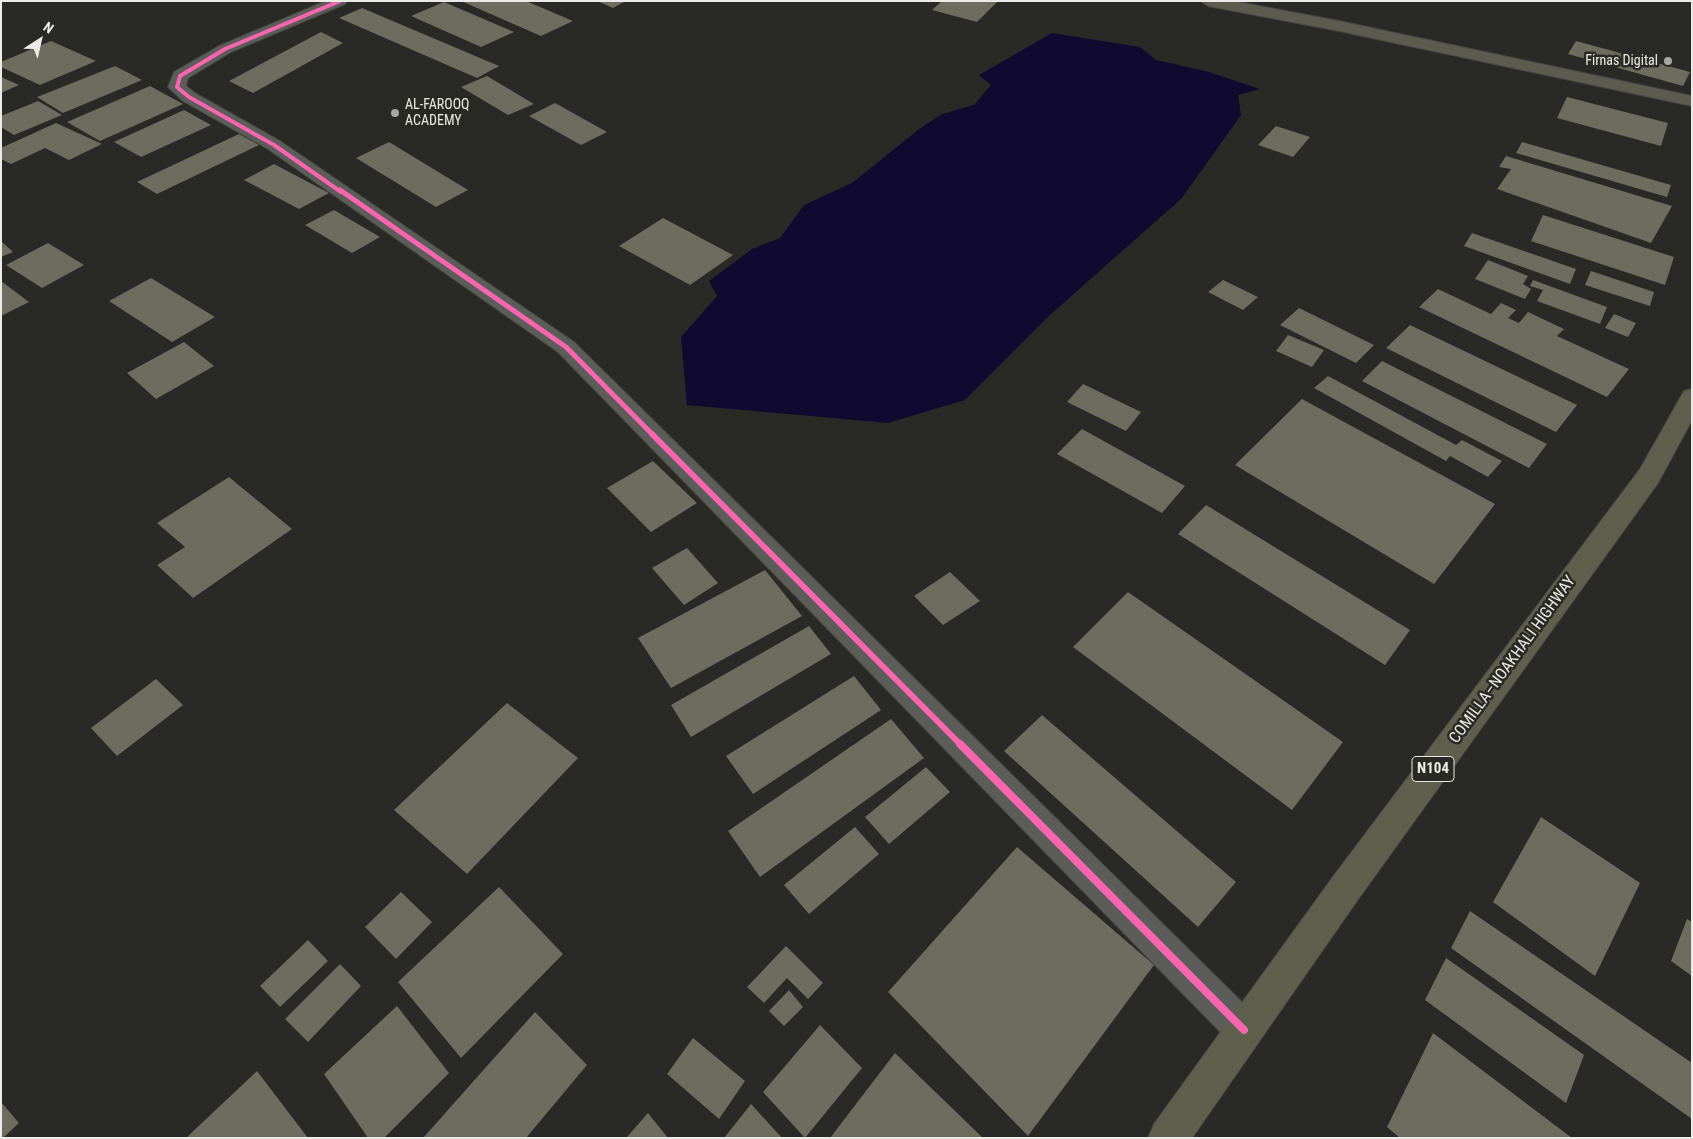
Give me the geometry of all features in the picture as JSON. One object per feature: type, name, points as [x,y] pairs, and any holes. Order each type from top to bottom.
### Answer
[{"type":"highway","name":"COMILLA–NOAKHALI HIGHWAY","points":[[1168,1138],[1347,886],[1649,476],[1692,397]]},
{"type":"main road","points":[[1208,1],[1339,26],[1692,101]]},
{"type":"street","points":[[340,1],[224,49],[180,76],[177,87],[189,97],[274,144],[566,347],[1244,1030]]},
{"type":"shaded area","points":[[1052,33],[1140,47],[1156,60],[1209,72],[1260,89],[1238,95],[1241,115],[1181,199],[1050,315],[965,400],[888,423],[687,405],[681,337],[717,296],[709,281],[752,249],[780,238],[804,205],[852,183],[919,129],[942,114],[974,105],[991,85],[979,75]]},
{"type":"building","points":[[461,1],[526,1],[573,21],[541,36]]},
{"type":"building","points":[[597,1],[626,1],[613,8]]},
{"type":"building","points":[[942,1],[998,1],[977,22],[932,10]]},
{"type":"building","points":[[444,2],[514,32],[481,47],[411,16]]},
{"type":"building","points":[[362,8],[499,66],[477,78],[339,18]]},
{"type":"building","points":[[321,32],[343,43],[253,93],[229,81]]},
{"type":"building","points":[[51,41],[96,61],[40,85],[1,67],[1,62]]},
{"type":"building","points":[[1576,41],[1690,72],[1683,86],[1568,54]]},
{"type":"building","points":[[115,66],[142,80],[63,113],[37,97]]},
{"type":"building","points":[[487,76],[534,104],[508,115],[461,87]]},
{"type":"building","points":[[1,77],[19,85],[1,93]]},
{"type":"building","points":[[150,86],[183,104],[100,141],[67,122]]},
{"type":"building","points":[[1567,97],[1668,123],[1661,146],[1557,118]]},
{"type":"building","points":[[38,101],[62,115],[14,135],[1,127],[1,116]]},
{"type":"building","points":[[555,103],[607,132],[581,145],[529,116]]},
{"type":"building","points":[[184,110],[211,125],[141,157],[114,142]]},
{"type":"building","points":[[56,123],[102,144],[69,160],[45,148],[11,164],[1,159],[1,148]]},
{"type":"building","points":[[1276,126],[1310,137],[1293,157],[1258,145]]},
{"type":"building","points":[[239,134],[259,145],[157,194],[137,182]]},
{"type":"building","points":[[389,142],[468,190],[436,207],[356,158]]},
{"type":"building","points":[[1522,142],[1671,185],[1667,197],[1516,153]]},
{"type":"building","points":[[1506,156],[1672,206],[1651,243],[1497,189],[1511,169],[1499,167]]},
{"type":"building","points":[[274,164],[329,193],[299,209],[244,180]]},
{"type":"building","points":[[334,210],[380,237],[352,253],[305,225]]},
{"type":"building","points":[[1543,215],[1674,257],[1665,285],[1531,241]]},
{"type":"building","points":[[663,218],[733,255],[690,285],[619,246]]},
{"type":"building","points":[[1472,233],[1576,269],[1570,284],[1464,246]]},
{"type":"building","points":[[1,241],[13,252],[1,257]]},
{"type":"building","points":[[48,243],[84,265],[42,288],[6,265]]},
{"type":"building","points":[[1488,260],[1528,276],[1523,284],[1531,289],[1525,299],[1475,279]]},
{"type":"building","points":[[1591,271],[1654,292],[1650,306],[1585,285]]},
{"type":"building","points":[[151,278],[215,317],[172,342],[109,301]]},
{"type":"building","points":[[1223,280],[1258,297],[1243,310],[1208,292]]},
{"type":"building","points":[[1533,280],[1607,307],[1600,324],[1537,301],[1543,290],[1530,286]]},
{"type":"building","points":[[1,281],[29,302],[1,316]]},
{"type":"building","points":[[1438,289],[1491,314],[1501,303],[1516,310],[1508,318],[1519,323],[1528,312],[1564,329],[1557,336],[1629,369],[1607,397],[1419,307]]},
{"type":"building","points":[[1299,308],[1374,345],[1356,363],[1280,325]]},
{"type":"building","points":[[1614,314],[1636,323],[1628,337],[1605,328]]},
{"type":"building","points":[[1410,325],[1577,405],[1556,432],[1386,348]]},
{"type":"building","points":[[1288,335],[1324,350],[1312,367],[1276,351]]},
{"type":"building","points":[[184,342],[214,366],[156,399],[127,373]]},
{"type":"building","points":[[1382,361],[1547,444],[1529,468],[1362,381]]},
{"type":"building","points":[[1328,376],[1456,445],[1462,440],[1502,461],[1488,477],[1450,456],[1446,461],[1314,388]]},
{"type":"building","points":[[1083,384],[1141,412],[1126,431],[1067,402]]},
{"type":"building","points":[[1302,399],[1495,504],[1434,584],[1235,465]]},
{"type":"building","points":[[1082,429],[1185,486],[1162,513],[1057,454]]},
{"type":"building","points":[[653,461],[697,503],[651,532],[607,488]]},
{"type":"building","points":[[229,477],[292,529],[193,598],[157,565],[185,547],[157,523]]},
{"type":"building","points":[[1206,505],[1410,630],[1385,665],[1178,534]]},
{"type":"building","points":[[687,548],[718,583],[684,605],[652,568]]},
{"type":"building","points":[[765,570],[802,616],[671,688],[638,638]]},
{"type":"building","points":[[950,572],[980,601],[943,625],[914,596]]},
{"type":"building","points":[[1128,592],[1343,742],[1292,810],[1073,647]]},
{"type":"building","points":[[809,626],[831,654],[691,737],[671,705]]},
{"type":"building","points":[[854,676],[881,710],[753,794],[726,756]]},
{"type":"building","points":[[156,679],[183,705],[117,756],[91,728]]},
{"type":"building","points":[[507,703],[578,758],[467,874],[394,810]]},
{"type":"building","points":[[1042,715],[1236,882],[1198,927],[1004,751]]},
{"type":"building","points":[[891,719],[924,758],[760,877],[728,831]]},
{"type":"building","points":[[926,767],[950,792],[889,844],[865,817]]},
{"type":"building","points":[[1541,817],[1640,883],[1595,976],[1493,902]]},
{"type":"building","points":[[855,827],[879,854],[809,914],[784,885]]},
{"type":"building","points":[[1017,847],[1154,965],[1028,1136],[888,992]]},
{"type":"building","points":[[499,887],[563,954],[461,1058],[398,982]]},
{"type":"building","points":[[401,892],[432,922],[396,959],[365,927]]},
{"type":"building","points":[[1470,911],[1692,1063],[1692,1119],[1451,948]]},
{"type":"building","points":[[1687,919],[1692,922],[1692,976],[1671,961]]},
{"type":"building","points":[[308,940],[328,961],[280,1007],[260,986]]},
{"type":"building","points":[[786,946],[823,983],[808,999],[787,978],[764,1003],[747,987]]},
{"type":"building","points":[[1446,958],[1584,1055],[1566,1103],[1425,1000]]},
{"type":"building","points":[[340,964],[361,986],[308,1042],[285,1019]]},
{"type":"building","points":[[789,990],[803,1007],[784,1026],[769,1011]]},
{"type":"building","points":[[397,1006],[449,1073],[384,1138],[368,1138],[324,1074]]},
{"type":"building","points":[[535,1012],[587,1065],[526,1138],[423,1138]]},
{"type":"building","points":[[820,1025],[862,1068],[805,1138],[763,1092]]},
{"type":"building","points":[[1433,1033],[1572,1138],[1400,1138],[1387,1127]]},
{"type":"building","points":[[693,1038],[745,1081],[719,1119],[667,1074]]},
{"type":"building","points":[[895,1053],[983,1138],[830,1138]]},
{"type":"building","points":[[257,1071],[308,1138],[186,1138]]},
{"type":"building","points":[[1,1102],[19,1123],[3,1138],[1,1138]]},
{"type":"building","points":[[751,1104],[782,1138],[724,1138]]},
{"type":"building","points":[[648,1113],[668,1138],[626,1138]]},
{"type":"cycle path","points":[[340,1],[225,49],[180,76],[177,87],[189,97],[274,145],[566,347],[1244,1030]]},
{"type":"place","name":"Firnas Digital","points":[[1668,61]]},
{"type":"place","name":"AL-FAROOQ ACADEMY","points":[[395,113]]}]
